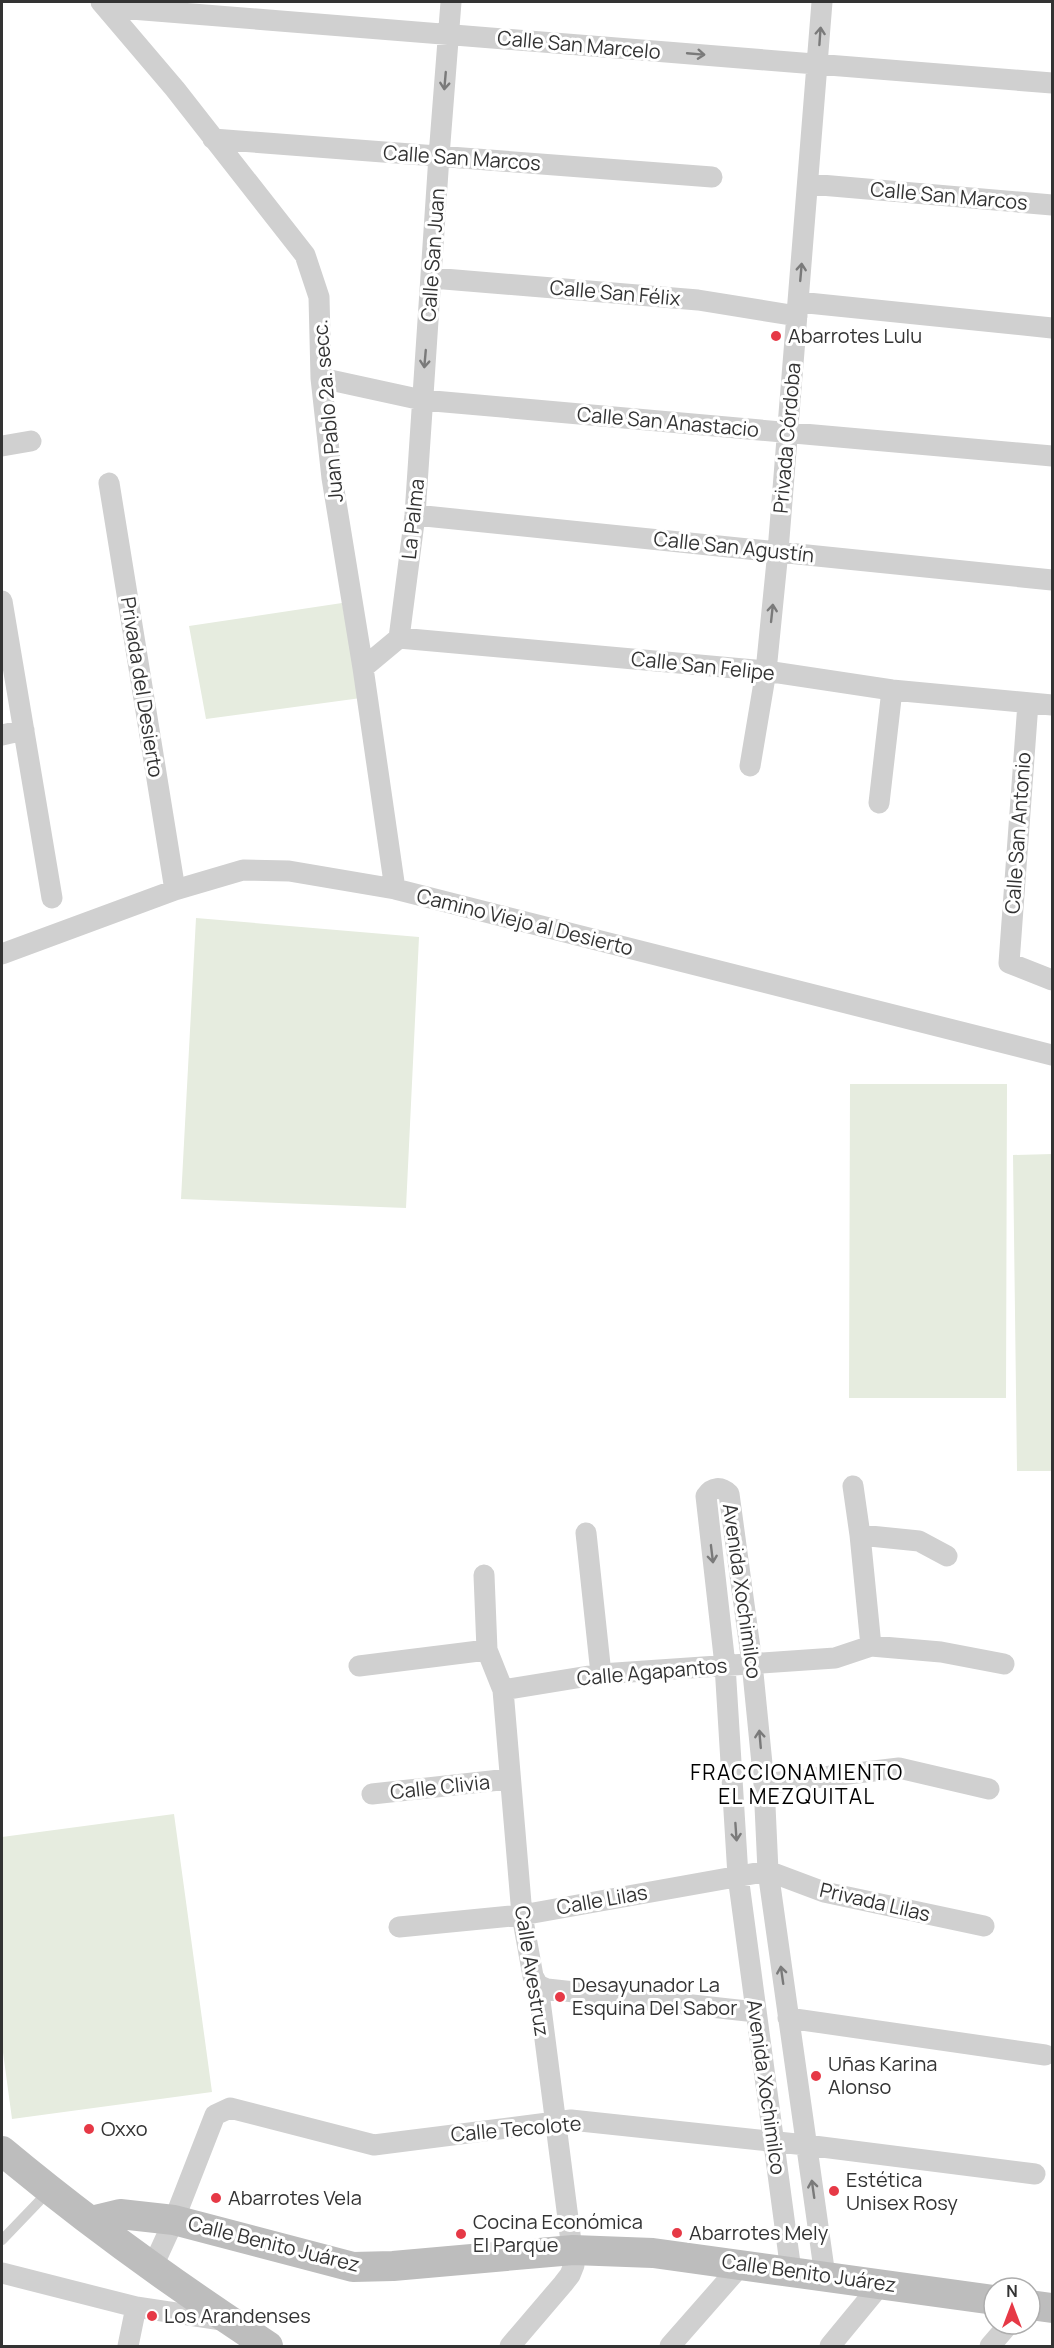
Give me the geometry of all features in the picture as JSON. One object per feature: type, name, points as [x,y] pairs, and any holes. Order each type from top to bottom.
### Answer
[{"type":"street","name":"Calle San Juan","points":[[422,400],[451,2]]},
{"type":"street","name":"Privada Córdoba","points":[[750,766],[766,671],[778,551],[822,2]]},
{"type":"street","name":"Calle San Marcelo","points":[[104,4],[1053,83]]},
{"type":"street","name":"Juan Pablo 2a. secc.","points":[[104,4],[175,89],[305,255],[319,297],[321,378],[332,478],[363,668],[395,890]]},
{"type":"street","name":"Calle San Marcos","points":[[213,139],[712,177]]},
{"type":"street","name":"Calle San Marcos","points":[[809,184],[1053,205]]},
{"type":"street","name":"Calle San Félix","points":[[432,278],[1053,328]]},
{"type":"street","name":"Calle San Anastacio","points":[[321,378],[422,400],[1053,456]]},
{"type":"street","name":"La Palma","points":[[399,638],[415,515],[422,400]]},
{"type":"street","points":[[2,446],[31,441]]},
{"type":"street","name":"Privada del Desierto","points":[[109,483],[175,890]]},
{"type":"street","name":"Calle San Agustín","points":[[415,515],[1053,580]]},
{"type":"street","points":[[2,601],[52,898]]},
{"type":"street","points":[[363,668],[399,638]]},
{"type":"street","name":"Calle San Felipe","points":[[399,638],[766,671],[892,690],[1053,705]]},
{"type":"street","points":[[879,803],[892,690]]},
{"type":"street","name":"Calle San Antonio","points":[[1028,703],[1009,963],[1053,980]]},
{"type":"street","points":[[2,735],[24,730]]},
{"type":"street","name":"Camino Viejo al Desierto","points":[[2,954],[175,890],[243,870],[289,871],[395,890],[1053,1055]]},
{"type":"street","points":[[853,1486],[871,1646],[941,1652],[1004,1664]]},
{"type":"street","name":"Avenida Xochimilco","points":[[791,2271],[738,1876],[725,1665],[706,1496],[714,1489],[720,1488],[729,1494],[752,1663],[764,1784],[768,1871],[825,2276]]},
{"type":"street","points":[[586,1533],[601,1674]]},
{"type":"street","points":[[860,1534],[919,1541],[947,1556]]},
{"type":"street","name":"Calle Avestruz","points":[[484,1575],[487,1650],[503,1690],[522,1915],[532,1976],[538,1985],[574,2265],[570,2275],[510,2346]]},
{"type":"street","name":"Calle Agapantos","points":[[503,1690],[601,1674],[836,1658],[871,1646]]},
{"type":"street","points":[[359,1666],[487,1650]]},
{"type":"street","points":[[764,1784],[899,1768],[989,1788]]},
{"type":"street","name":"Calle Clivia","points":[[372,1794],[509,1779]]},
{"type":"street","name":"Calle Lilas","points":[[399,1926],[522,1915],[768,1871]]},
{"type":"street","name":"Privada Lilas","points":[[768,1871],[824,1892],[984,1926]]},
{"type":"street","points":[[538,1985],[547,1989],[756,2012]]},
{"type":"street","points":[[788,2018],[1046,2055]]},
{"type":"street","name":"Calle Tecolote","points":[[174,2220],[215,2115],[231,2108],[374,2145],[571,2120],[806,2145],[1035,2174]]},
{"type":"street","points":[[2,2151],[49,2191],[229,2321],[268,2346]]},
{"type":"street","name":"Calle Benito Juárez","points":[[91,2221],[120,2214],[174,2220],[353,2267],[393,2266],[573,2250],[653,2253],[982,2298]]},
{"type":"street","points":[[153,2266],[174,2220]]},
{"type":"street","points":[[670,2346],[742,2264]]},
{"type":"street","points":[[2,2273],[136,2307],[229,2321]]},
{"type":"street","points":[[830,2346],[881,2283]]},
{"type":"street","points":[[128,2346],[136,2307]]},
{"type":"lane","points":[[2,2240],[49,2191]]},
{"type":"shaded area","points":[[342,603],[361,698],[206,719],[189,626]]},
{"type":"shaded area","points":[[196,918],[419,937],[406,1208],[181,1199]]},
{"type":"shaded area","points":[[850,1084],[1007,1084],[1006,1398],[849,1398]]},
{"type":"shaded area","points":[[1052,1154],[1052,1471],[1017,1471],[1013,1155]]},
{"type":"shaded area","points":[[174,1814],[212,2092],[12,2119],[2,2045],[2,1837]]},
{"type":"place","name":"Abarrotes Lulu","points":[[776,336]]},
{"type":"place","name":"Desayunador La Esquina Del Sabor","points":[[560,1997]]},
{"type":"place","name":"Uñas Karina Alonso","points":[[816,2076]]},
{"type":"place","name":"Oxxo","points":[[89,2129]]},
{"type":"place","name":"Estética Unisex Rosy","points":[[834,2191]]},
{"type":"place","name":"Abarrotes Vela","points":[[216,2198]]},
{"type":"place","name":"Abarrotes Mely","points":[[677,2233]]},
{"type":"place","name":"Cocina Económica El Parque","points":[[461,2234]]},
{"type":"place","name":"Los Arandenses","points":[[152,2316]]},
{"type":"district","name":"FRACCIONAMIENTO EL MEZQUITAL","points":[[797,1785]]}]
